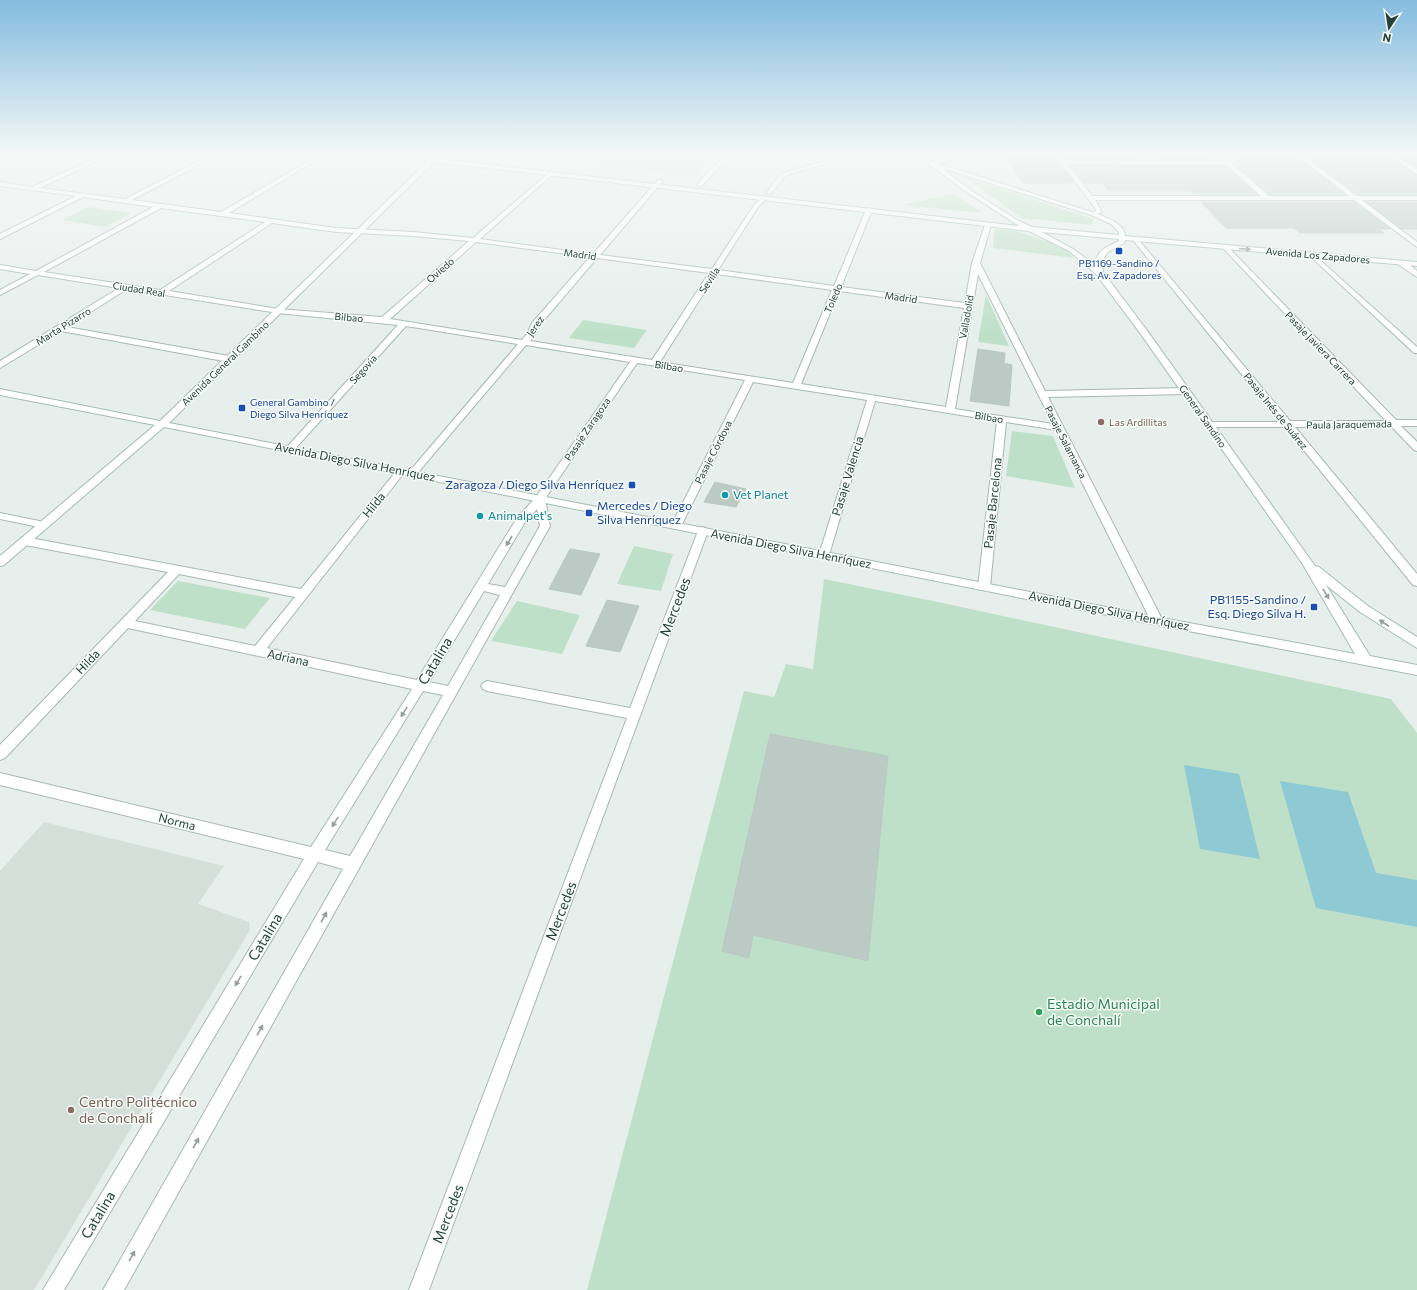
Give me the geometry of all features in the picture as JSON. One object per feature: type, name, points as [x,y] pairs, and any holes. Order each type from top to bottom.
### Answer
[{"type":"street","points":[[0,237],[45,214]]},
{"type":"street","points":[[0,293],[145,214]]},
{"type":"street","name":"Madrid","points":[[224,214],[336,230],[406,233],[475,240],[968,306]]},
{"type":"street","name":"Avenida General Gambino","points":[[0,562],[162,424],[377,214]]},
{"type":"street","name":"Oviedo","points":[[384,320],[504,214]]},
{"type":"street","name":"Jerez","points":[[412,474],[532,333],[535,325],[631,214]]},
{"type":"street","name":"Sevilla","points":[[655,363],[751,214]]},
{"type":"street","name":"Toledo","points":[[796,386],[867,214]]},
{"type":"street","name":"Avenida Los Zapadores","points":[[905,214],[1029,229],[1122,234],[1417,257]]},
{"type":"street","name":"Avenida Los Zapadores","points":[[955,214],[1122,234],[1135,239],[1417,264]]},
{"type":"street","name":"General Sandino","points":[[1005,214],[1029,229],[1071,250],[1099,272],[1306,561],[1366,661]]},
{"type":"street","points":[[1094,214],[1106,219],[1122,234],[1122,242],[1110,247],[1101,254],[1098,264],[1099,272]]},
{"type":"street","points":[[1377,214],[1417,245]]},
{"type":"street","points":[[161,293],[271,221]]},
{"type":"street","name":"Valladolid","points":[[950,410],[976,263],[988,224]]},
{"type":"street","name":"Pasaje Inés de Suárez","points":[[1135,239],[1417,582]]},
{"type":"street","name":"Pasaje Javiera Carrera","points":[[1226,247],[1417,448]]},
{"type":"street","points":[[1312,255],[1417,351]]},
{"type":"street","points":[[1402,262],[1417,275]]},
{"type":"street","name":"Pasaje Salamanca","points":[[976,263],[1157,621]]},
{"type":"street","name":"Ciudad Real","points":[[0,267],[278,311]]},
{"type":"street","name":"Marta Pizarro","points":[[0,365],[126,287]]},
{"type":"street","name":"Bilbao","points":[[278,311],[384,320],[1059,428]]},
{"type":"street","name":"Segovia","points":[[290,449],[404,323]]},
{"type":"street","points":[[59,328],[229,359]]},
{"type":"street","name":"Pasaje Zaragoza","points":[[540,499],[635,360]]},
{"type":"street","name":"Pasaje Córdova","points":[[676,526],[750,378]]},
{"type":"street","points":[[1042,394],[1185,391]]},
{"type":"street","name":"Avenida Diego Silva Henríquez","points":[[0,392],[1157,621],[1417,670]]},
{"type":"street","name":"Pasaje Valencia","points":[[824,555],[872,398]]},
{"type":"street","name":"Pasaje Barcelona","points":[[984,587],[1002,419]]},
{"type":"street","name":"Paula Jaraquemada","points":[[1209,425],[1417,423]]},
{"type":"street","name":"Hilda","points":[[258,651],[401,471]]},
{"type":"street","points":[[112,1290],[544,526],[540,499]]},
{"type":"street","name":"Catalina","points":[[53,1290],[314,855],[420,686],[521,520],[540,499]]},
{"type":"street","points":[[0,516],[44,525]]},
{"type":"street","name":"Mercedes","points":[[419,1290],[703,531]]},
{"type":"street","points":[[25,541],[302,594]]},
{"type":"street","name":"General Sandino","points":[[1306,561],[1328,581],[1364,609],[1417,643]]},
{"type":"street","name":"Hilda","points":[[0,754],[177,570]]},
{"type":"street","points":[[481,586],[507,592]]},
{"type":"street","name":"Adriana","points":[[126,623],[451,692]]},
{"type":"street","points":[[487,686],[634,714]]},
{"type":"street","name":"Norma","points":[[0,779],[353,864]]},
{"type":"shaded area","name":"Centro Politécnico de Conchalí","points":[[44,822],[224,866],[198,904],[249,922],[250,930],[34,1290],[0,1290],[0,871]]},
{"type":"green space","points":[[74,214],[129,214],[105,227],[62,220]]},
{"type":"green space","points":[[1017,214],[1078,214],[1093,219],[1092,225],[1022,218]]},
{"type":"green space","points":[[995,229],[1016,231],[1063,247],[1074,258],[993,248]]},
{"type":"green space","points":[[986,295],[1009,346],[978,342]]},
{"type":"green space","points":[[583,320],[647,330],[634,348],[569,338]]},
{"type":"green space","points":[[1012,431],[1053,436],[1075,488],[1006,476]]},
{"type":"green space","points":[[634,546],[673,554],[661,591],[617,584]]},
{"type":"green space","name":"Estadio Municipal de Conchalí","points":[[824,579],[1391,699],[1417,733],[1417,1290],[587,1290],[744,691],[774,697],[786,664],[813,669]]},
{"type":"green space","points":[[178,581],[270,598],[245,629],[150,610]]},
{"type":"green space","points":[[517,601],[580,615],[562,654],[491,641]]},
{"type":"water","points":[[1184,765],[1239,774],[1260,859],[1200,849]]},
{"type":"water","points":[[1280,781],[1348,792],[1376,873],[1417,880],[1417,927],[1316,908]]},
{"type":"building","points":[[1213,214],[1370,214],[1390,229],[1378,229],[1384,233],[1300,233],[1294,228],[1226,228]]},
{"type":"building","points":[[1382,214],[1417,214],[1417,229],[1402,229]]},
{"type":"building","points":[[978,349],[1005,353],[1004,363],[1012,365],[1009,406],[970,401]]},
{"type":"building","name":"Vet Planet","points":[[715,482],[746,489],[736,507],[704,502]]},
{"type":"building","points":[[570,549],[600,554],[581,595],[549,589]]},
{"type":"building","points":[[607,600],[639,606],[620,652],[586,646]]},
{"type":"building","points":[[770,734],[888,756],[868,961],[753,935],[749,958],[722,951]]},
{"type":"place","name":"PB1169-Sandino / Esq. Av. Zapadores","points":[[1119,251]]},
{"type":"place","name":"General Gambino / Diego Silva Henríquez","points":[[242,408]]},
{"type":"place","name":"Las Ardillitas","points":[[1101,422]]},
{"type":"place","name":"Zaragoza / Diego Silva Henríquez","points":[[632,485]]},
{"type":"place","name":"Vet Planet","points":[[725,495]]},
{"type":"place","name":"Mercedes / Diego Silva Henríquez","points":[[589,513]]},
{"type":"place","name":"Animalpet's","points":[[480,516]]},
{"type":"place","name":"PB1155-Sandino / Esq. Diego Silva H.","points":[[1314,607]]},
{"type":"place","name":"Estadio Municipal de Conchalí","points":[[1039,1012]]},
{"type":"place","name":"Centro Politécnico de Conchalí","points":[[71,1110]]}]
